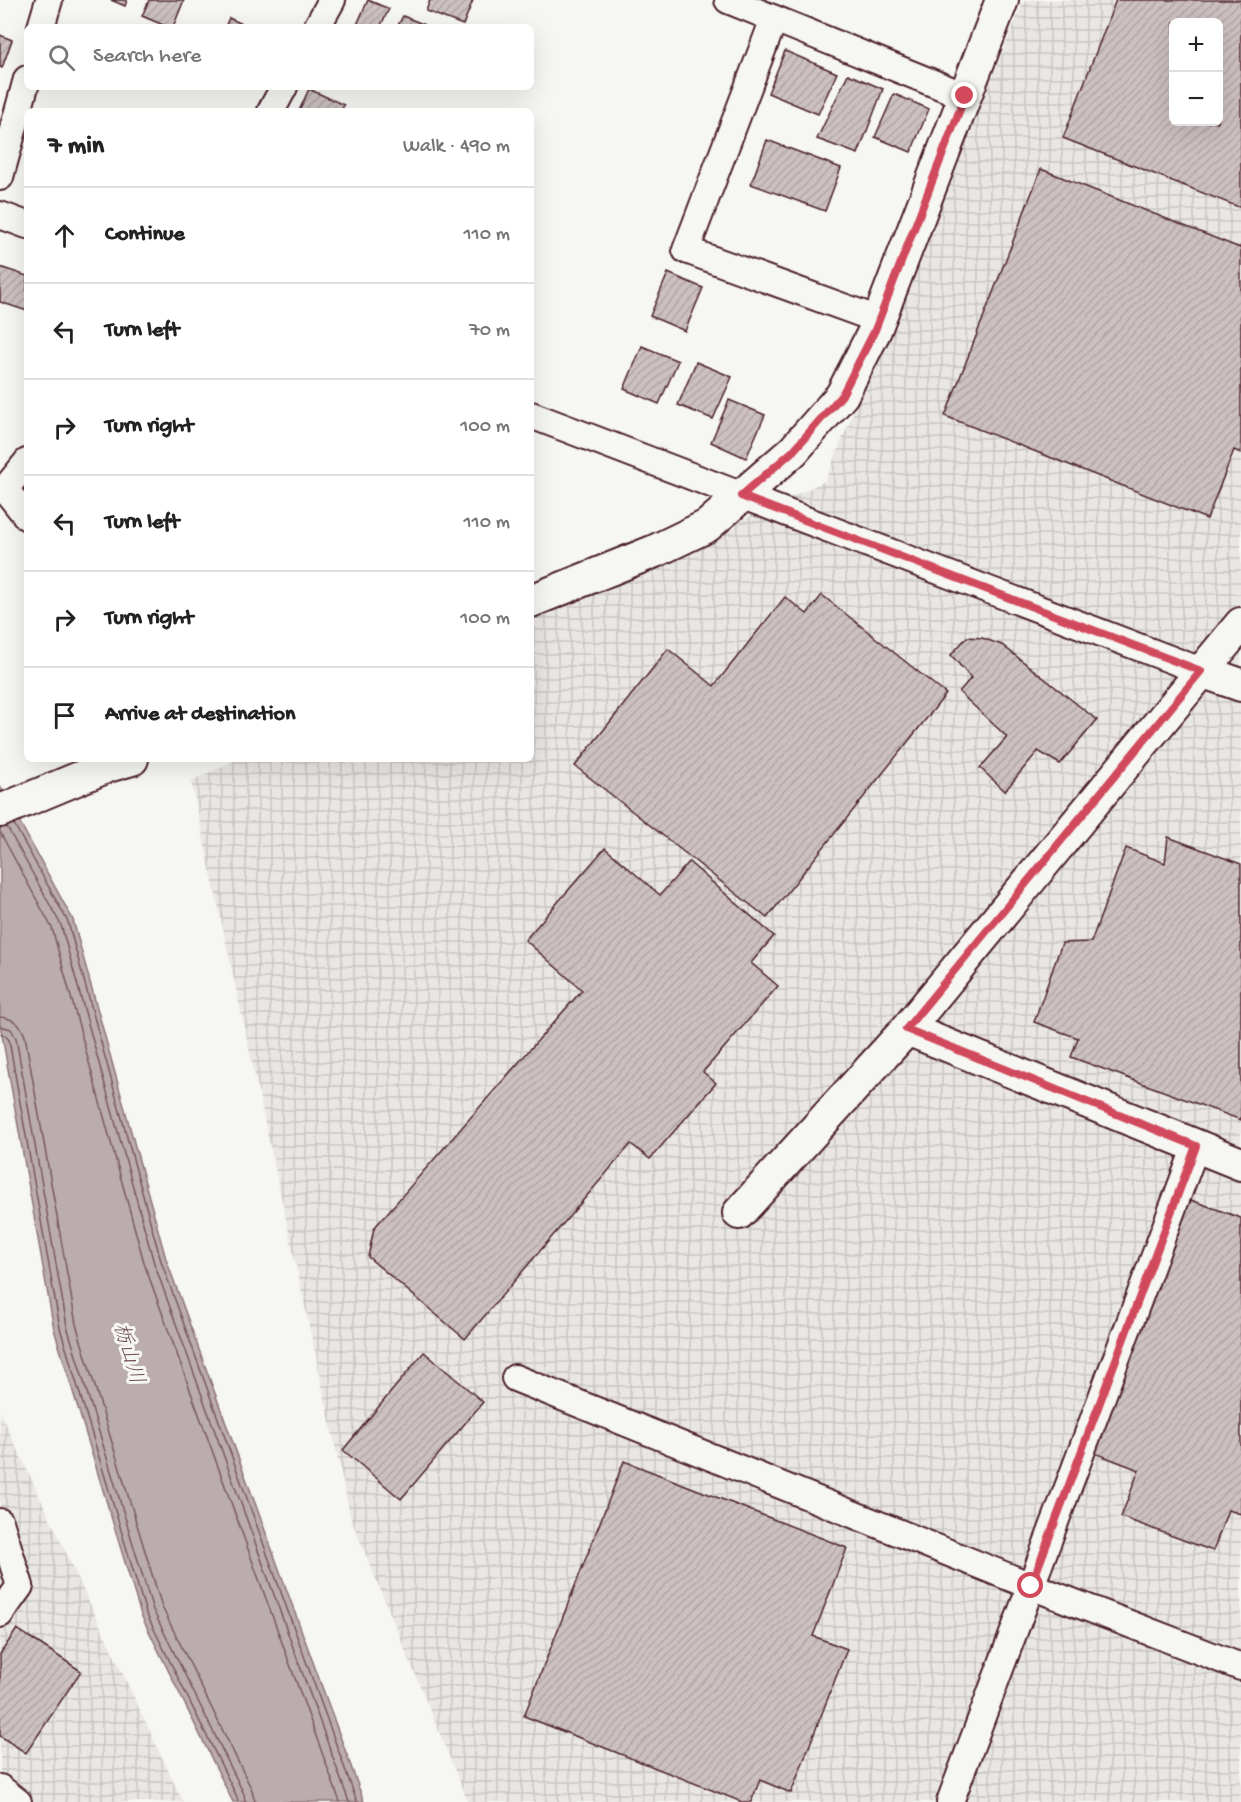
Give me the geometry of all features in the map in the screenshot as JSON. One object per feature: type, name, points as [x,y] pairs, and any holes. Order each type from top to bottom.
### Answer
[{"type":"street","points":[[42,24],[49,0]]},
{"type":"street","points":[[319,24],[332,0]]},
{"type":"street","points":[[728,0],[965,96]]},
{"type":"street","points":[[534,600],[655,552],[707,526],[793,451],[842,395],[879,320],[1002,0]]},
{"type":"street","points":[[774,19],[686,250],[879,320]]},
{"type":"street","points":[[0,177],[24,90]]},
{"type":"street","points":[[273,108],[282,90]]},
{"type":"street","points":[[0,215],[24,224]]},
{"type":"street","points":[[534,416],[1241,685]]},
{"type":"street","points":[[24,466],[5,489],[24,513]]},
{"type":"street","points":[[739,1213],[906,1029],[1241,624]]},
{"type":"street","points":[[0,811],[120,763]]},
{"type":"street","points":[[906,1029],[1241,1164]]},
{"type":"street","points":[[950,1802],[1196,1146]]},
{"type":"street","points":[[515,1378],[1031,1586],[1241,1667]]},
{"type":"street","points":[[0,1522],[20,1586],[0,1614]]},
{"type":"street","points":[[0,1788],[18,1802]]},
{"type":"shaded area","points":[[1024,0],[1241,0],[1241,1802],[468,1802],[351,1519],[191,781],[232,762],[534,762],[534,619],[825,481]]},
{"type":"shaded area","points":[[0,1412],[183,1802],[0,1802]]},
{"type":"water","name":"栃山川","points":[[0,786],[73,920],[166,1259],[364,1802],[233,1802],[141,1615],[54,1329],[0,1024]]},
{"type":"building","points":[[111,0],[127,0],[125,6]]},
{"type":"building","points":[[149,0],[184,0],[174,24],[161,24],[142,16]]},
{"type":"building","points":[[368,0],[389,9],[382,24],[357,24]]},
{"type":"building","points":[[430,0],[473,0],[463,24],[426,11]]},
{"type":"building","points":[[1116,0],[1241,0],[1241,208],[1063,138]]},
{"type":"building","points":[[403,16],[423,24],[399,24]]},
{"type":"building","points":[[229,18],[242,24],[226,24]]},
{"type":"building","points":[[0,35],[12,40],[2,68],[0,67]]},
{"type":"building","points":[[785,51],[837,73],[818,114],[768,93]]},
{"type":"building","points":[[848,74],[883,89],[858,154],[817,139]]},
{"type":"building","points":[[309,90],[344,105],[342,108],[300,108]]},
{"type":"building","points":[[894,94],[929,109],[911,152],[875,137]]},
{"type":"building","points":[[767,140],[841,168],[825,211],[751,184]]},
{"type":"building","points":[[1041,169],[1240,248],[1241,245],[1241,453],[1234,450],[1207,519],[945,416]]},
{"type":"building","points":[[0,267],[24,275],[24,310],[0,302]]},
{"type":"building","points":[[668,273],[703,288],[685,331],[650,316]]},
{"type":"building","points":[[642,346],[678,361],[659,404],[624,389]]},
{"type":"building","points":[[696,362],[732,377],[713,419],[678,405]]},
{"type":"building","points":[[729,400],[765,415],[746,458],[711,442]]},
{"type":"building","points":[[822,595],[946,694],[767,918],[575,766],[668,649],[714,686],[785,597],[807,614]]},
{"type":"building","points":[[967,637],[982,638],[1002,645],[1097,720],[1060,764],[1038,751],[1005,791],[980,768],[1007,737],[959,692],[971,678],[951,655]]},
{"type":"building","points":[[1168,837],[1241,864],[1241,1120],[1071,1057],[1078,1038],[1034,1022],[1062,943],[1091,942],[1126,848],[1165,863]]},
{"type":"building","points":[[605,848],[660,895],[689,862],[774,936],[751,963],[778,986],[703,1072],[716,1083],[650,1159],[631,1144],[465,1339],[368,1257],[374,1228],[582,990],[525,940]]},
{"type":"building","points":[[1188,1199],[1241,1218],[1241,1514],[1228,1510],[1213,1551],[1121,1517],[1139,1470],[1095,1453]]},
{"type":"building","points":[[424,1352],[483,1402],[401,1499],[343,1450]]},
{"type":"building","points":[[624,1461],[847,1548],[813,1636],[847,1649],[791,1793],[760,1780],[751,1802],[742,1802],[524,1716]]},
{"type":"building","points":[[17,1629],[81,1671],[26,1753],[0,1736],[0,1654]]},
{"type":"route","points":[[965,96],[875,330],[842,395],[793,451],[741,496],[1201,671],[906,1029],[1196,1146],[1031,1586]]}]
